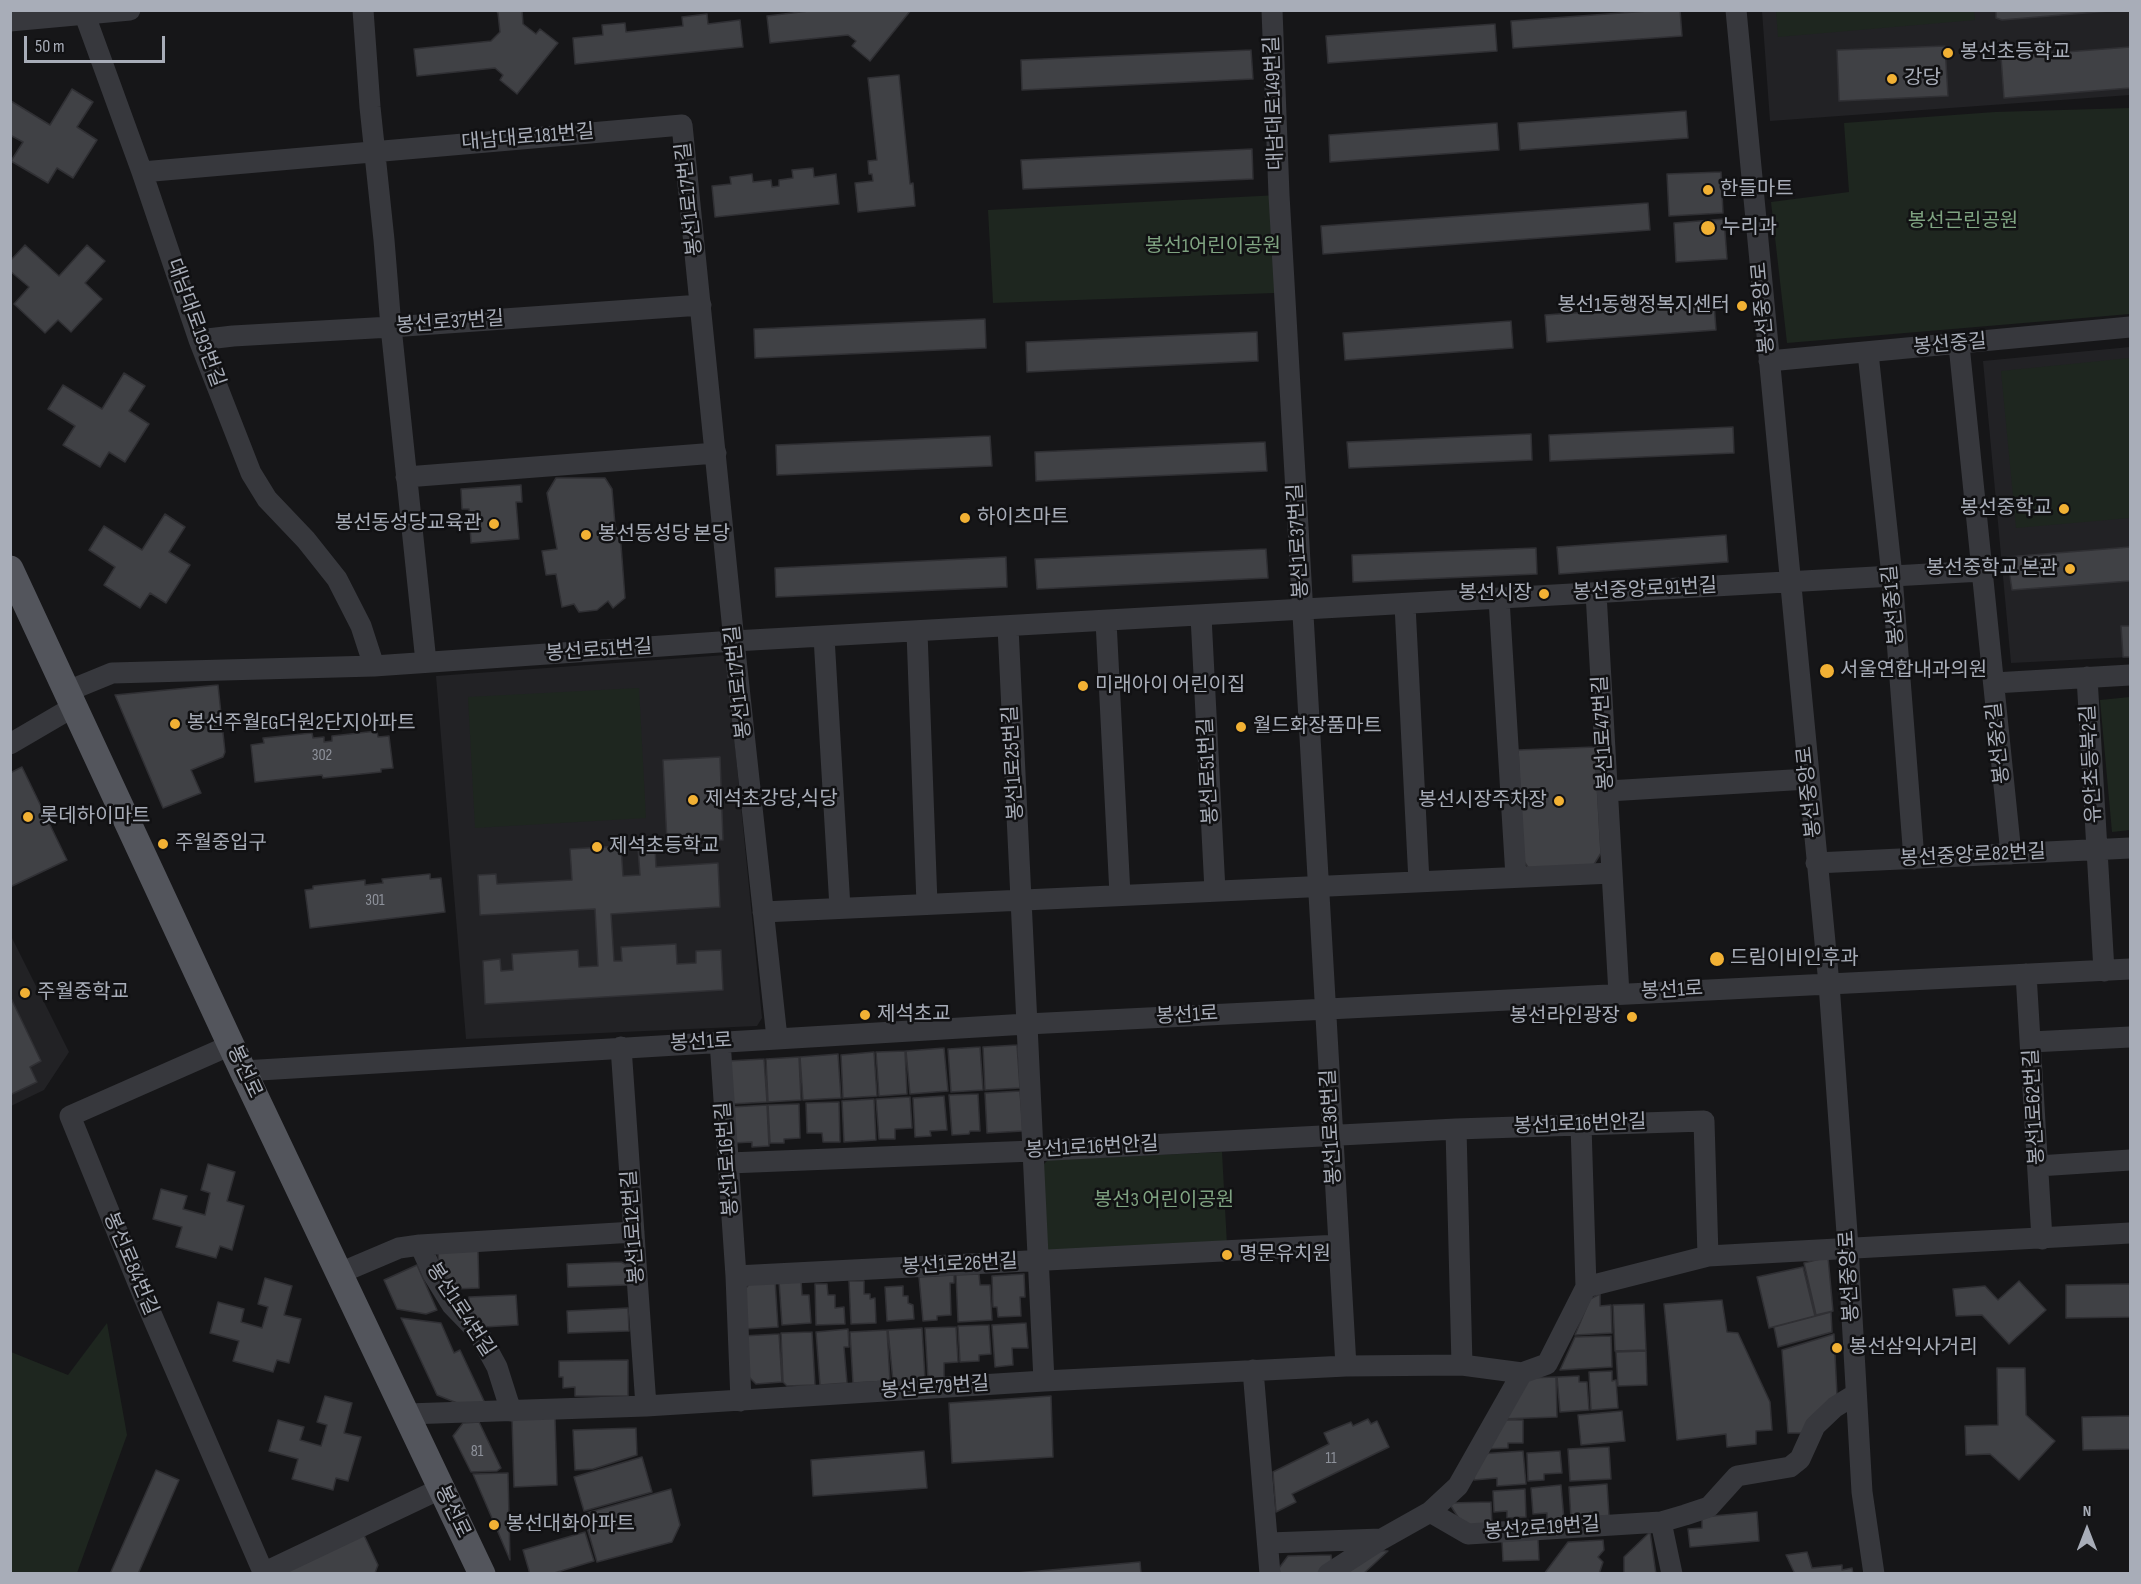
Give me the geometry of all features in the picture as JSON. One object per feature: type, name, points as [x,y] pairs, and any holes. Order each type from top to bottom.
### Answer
[{"type":"main road","name":"봉선로","points":[[10,569],[243,1071],[482,1574]]},
{"type":"street","points":[[10,21],[130,10]]},
{"type":"street","points":[[363,10],[391,327],[426,662]]},
{"type":"street","name":"대남대로149번길","points":[[1272,10],[1279,195]]},
{"type":"street","name":"봉선중앙로","points":[[1736,10],[1829,984],[1848,1247],[1862,1492],[1874,1574]]},
{"type":"street","name":"대남대로193번길","points":[[84,13],[142,172],[199,340],[251,473],[267,499],[306,540],[338,579],[361,626],[374,666]]},
{"type":"street","name":"대남대로181번길","points":[[375,152],[682,125]]},
{"type":"street","name":"봉선1로17번길","points":[[682,125],[777,1038]]},
{"type":"street","points":[[142,172],[375,152]]},
{"type":"street","name":"봉선1로37번길","points":[[1279,195],[1326,1009]]},
{"type":"street","name":"봉선로37번길","points":[[199,340],[701,305]]},
{"type":"street","name":"봉선중길","points":[[1769,362],[2130,327]]},
{"type":"street","name":"봉선중2길","points":[[1959,345],[2010,854]]},
{"type":"street","name":"봉선중1길","points":[[1868,353],[1892,576],[1914,858]]},
{"type":"street","points":[[406,477],[716,453]]},
{"type":"street","name":"봉선중앙로91번길","points":[[1303,610],[1982,571]]},
{"type":"street","name":"봉선1로47번길","points":[[1596,593],[1619,994]]},
{"type":"street","points":[[1499,599],[1516,877]]},
{"type":"street","points":[[1405,604],[1419,882]]},
{"type":"street","name":"봉선로51번길","points":[[10,744],[71,699],[112,673],[374,666],[734,641],[1303,610]]},
{"type":"street","name":"봉선로51번길","points":[[1201,616],[1215,891]]},
{"type":"street","points":[[1106,621],[1120,895]]},
{"type":"street","name":"봉선1로25번길","points":[[1008,627],[1027,1024]]},
{"type":"street","points":[[917,632],[920,904]]},
{"type":"street","points":[[824,637],[840,908]]},
{"type":"street","name":"유안초등북2길","points":[[1994,683],[2130,675]]},
{"type":"street","name":"유안초등북2길","points":[[2087,677],[2104,970]]},
{"type":"street","points":[[1608,791],[1808,779]]},
{"type":"street","name":"봉선중앙로82번길","points":[[1816,863],[2130,848]]},
{"type":"street","points":[[763,912],[1612,873]]},
{"type":"street","name":"봉선1로","points":[[243,1071],[1027,1024],[2130,969]]},
{"type":"street","name":"봉선1로62번길","points":[[2026,974],[2042,1239]]},
{"type":"street","name":"봉선1로36번길","points":[[1326,1009],[1346,1366]]},
{"type":"street","name":"봉선1로26번길","points":[[1027,1024],[1044,1381]]},
{"type":"street","points":[[2031,1042],[2130,1037]]},
{"type":"street","name":"봉선1로16번길","points":[[720,1041],[736,1276],[741,1401]]},
{"type":"street","name":"봉선로84번길","points":[[231,1045],[70,1116],[143,1295],[264,1573],[441,1489]]},
{"type":"street","name":"봉선1로12번길","points":[[621,1047],[646,1406]]},
{"type":"street","name":"봉선1로16번안길","points":[[729,1163],[1704,1121],[1708,1256]]},
{"type":"street","points":[[1328,1574],[1382,1539],[1430,1512],[1458,1486],[1522,1373],[1547,1364],[1586,1287],[1581,1125]]},
{"type":"street","points":[[1456,1130],[1462,1365]]},
{"type":"street","points":[[2038,1166],[2130,1161]]},
{"type":"street","points":[[340,1273],[399,1248],[420,1245],[634,1232]]},
{"type":"street","points":[[1586,1287],[1708,1256],[2130,1233]]},
{"type":"street","name":"봉선1로4번길","points":[[420,1245],[433,1274],[452,1305],[478,1332],[496,1366],[511,1411]]},
{"type":"street","name":"봉선1로26번길","points":[[736,1276],[1339,1245]]},
{"type":"street","name":"봉선로79번길","points":[[407,1414],[646,1406],[1044,1381],[1346,1366],[1462,1365],[1522,1373]]},
{"type":"street","points":[[1253,1370],[1270,1574]]},
{"type":"street","name":"봉선2로19번길","points":[[1430,1512],[1468,1534],[1661,1522],[1709,1507],[1737,1476],[1790,1467],[1800,1458],[1815,1426],[1835,1407],[1856,1394]]},
{"type":"street","points":[[1661,1522],[1672,1574]]},
{"type":"street","points":[[1269,1543],[1382,1539]]},
{"type":"shaded area","name":"봉선초등학교","points":[[1762,11],[2130,11],[2130,95],[1770,121]]},
{"type":"shaded area","name":"봉선중학교","points":[[2130,347],[2130,657],[2011,663],[1983,361]]},
{"type":"shaded area","name":"제석초등학교","points":[[726,655],[762,1018],[757,1026],[466,1039],[436,676]]},
{"type":"shaded area","name":"주월중학교","points":[[10,934],[69,1052],[44,1090],[11,1106]]},
{"type":"green space","points":[[1974,10],[1975,20],[1778,37],[1776,11]]},
{"type":"green space","name":"봉선근린공원","points":[[2130,108],[2130,314],[1787,343],[1771,202],[1849,192],[1844,123],[1995,112]]},
{"type":"green space","name":"봉선1어린이공원","points":[[1279,195],[1274,293],[993,303],[988,210]]},
{"type":"green space","points":[[2130,358],[2130,518],[2016,528],[2001,371]]},
{"type":"green space","points":[[639,688],[646,818],[475,828],[468,697]]},
{"type":"green space","points":[[2130,697],[2130,830],[2112,832],[2100,700]]},
{"type":"green space","name":"봉선3 어린이공원","points":[[1222,1152],[1227,1245],[1044,1253],[1040,1168],[1048,1160]]},
{"type":"green space","points":[[107,1323],[127,1435],[77,1573],[11,1573],[11,1352],[68,1375]]},
{"type":"building","points":[[496,10],[522,10],[523,24],[536,34],[540,29],[558,43],[517,94],[500,80],[503,75],[495,68],[417,76],[414,49],[491,41],[500,32]]},
{"type":"building","points":[[817,10],[911,10],[870,61],[852,46],[856,41],[848,35],[770,43],[767,16]]},
{"type":"building","points":[[1680,10],[1682,36],[1513,48],[1511,21]]},
{"type":"building","points":[[1996,10],[2121,10],[2002,20],[1996,18]]},
{"type":"building","points":[[707,14],[708,24],[740,20],[743,47],[575,64],[573,38],[603,35],[602,25],[625,23],[626,32],[683,26],[682,17]]},
{"type":"building","points":[[1495,24],[1497,51],[1328,63],[1326,36]]},
{"type":"building","name":"강당","points":[[1945,46],[1948,96],[1839,101],[1837,50]]},
{"type":"building","points":[[2130,47],[2130,88],[2004,98],[2001,57]]},
{"type":"building","points":[[1251,50],[1253,79],[1022,90],[1021,60]]},
{"type":"building","points":[[899,75],[910,184],[913,183],[915,206],[858,212],[855,183],[873,181],[872,174],[869,174],[868,161],[877,160],[868,78]]},
{"type":"building","points":[[72,89],[93,102],[77,127],[97,140],[73,178],[57,168],[48,183],[11,161],[23,142],[10,135],[10,102],[50,125]]},
{"type":"building","points":[[1686,111],[1688,138],[1520,150],[1518,123]]},
{"type":"building","points":[[1497,123],[1499,150],[1330,162],[1329,135]]},
{"type":"building","points":[[1252,149],[1253,179],[1023,189],[1021,160]]},
{"type":"building","points":[[813,168],[814,177],[836,174],[839,204],[715,217],[712,186],[731,184],[730,177],[752,174],[753,182],[771,180],[772,187],[779,186],[779,180],[793,178],[792,170]]},
{"type":"building","points":[[1721,172],[1723,213],[1669,216],[1667,174]]},
{"type":"building","points":[[1648,203],[1650,230],[1323,254],[1321,226]]},
{"type":"building","points":[[1724,219],[1727,259],[1676,262],[1674,223]]},
{"type":"building","points":[[25,245],[59,276],[87,245],[105,261],[85,283],[102,299],[71,332],[58,320],[45,333],[14,304],[29,287],[10,271],[10,261]]},
{"type":"building","points":[[1714,303],[1716,330],[1547,342],[1545,315]]},
{"type":"building","points":[[985,319],[986,348],[755,358],[754,329]]},
{"type":"building","points":[[1511,321],[1513,348],[1345,360],[1343,333]]},
{"type":"building","points":[[1257,332],[1258,361],[1027,372],[1026,342]]},
{"type":"building","points":[[124,373],[145,386],[129,411],[149,424],[125,462],[109,452],[100,467],[63,445],[75,426],[48,409],[63,385],[102,409]]},
{"type":"building","points":[[1733,427],[1734,453],[1550,461],[1549,435]]},
{"type":"building","points":[[1531,434],[1532,460],[1349,468],[1347,442]]},
{"type":"building","points":[[990,436],[992,466],[777,475],[776,445]]},
{"type":"building","points":[[1265,442],[1267,471],[1036,481],[1035,452]]},
{"type":"building","name":"봉선동성당 본당","points":[[556,478],[605,478],[612,489],[615,525],[621,545],[625,598],[613,608],[608,601],[597,610],[579,612],[574,604],[562,607],[556,574],[546,575],[542,551],[557,549],[547,493]]},
{"type":"building","name":"봉선동성당교육관","points":[[521,485],[522,502],[516,502],[519,539],[471,543],[469,509],[462,509],[461,489]]},
{"type":"building","points":[[165,514],[185,527],[169,552],[190,565],[166,603],[150,593],[140,608],[104,585],[115,567],[89,550],[104,526],[142,550]]},
{"type":"building","points":[[1726,535],[1728,562],[1559,574],[1557,547]]},
{"type":"building","name":"봉선중학교 본관","points":[[2130,547],[2130,581],[2012,590],[2007,557]]},
{"type":"building","points":[[1536,548],[1537,574],[1353,582],[1352,555]]},
{"type":"building","points":[[1266,549],[1268,578],[1037,589],[1035,559]]},
{"type":"building","points":[[1006,557],[1007,587],[776,597],[775,568]]},
{"type":"building","points":[[2121,626],[2130,626],[2130,657],[2123,657]]},
{"type":"building","name":"봉선주월EG더원2단지아파트","points":[[218,685],[225,752],[223,757],[191,770],[201,793],[163,808],[115,695]]},
{"type":"building","points":[[377,731],[378,737],[389,736],[393,768],[381,769],[381,772],[323,778],[322,775],[255,782],[251,745],[264,743],[263,738],[312,733],[313,738],[324,737],[324,742],[332,741],[332,736]]},
{"type":"building","name":"봉선시장주차장","points":[[1595,747],[1601,853],[1593,866],[1530,870],[1523,860],[1518,750]]},
{"type":"building","name":"제석초강당,식당","points":[[720,757],[723,840],[667,842],[663,760]]},
{"type":"building","name":"롯데하이마트","points":[[22,767],[67,860],[10,887],[10,773]]},
{"type":"building","points":[[621,846],[623,876],[640,875],[638,848],[655,847],[656,867],[718,863],[720,907],[611,914],[614,961],[622,961],[621,947],[676,944],[677,964],[696,963],[696,951],[721,950],[723,990],[485,1004],[483,961],[500,959],[501,971],[513,970],[512,954],[578,950],[579,967],[598,966],[595,909],[480,915],[478,875],[496,874],[497,884],[572,880],[570,849]]},
{"type":"building","points":[[430,874],[430,879],[441,878],[445,912],[310,928],[305,890],[313,889],[313,886],[365,880],[365,885],[383,883],[382,879]]},
{"type":"building","points":[[10,996],[41,1061],[30,1067],[37,1082],[10,1095]]},
{"type":"building","points":[[1017,1045],[1020,1088],[985,1090],[983,1047]]},
{"type":"building","points":[[980,1047],[983,1090],[951,1092],[948,1049]]},
{"type":"building","points":[[944,1048],[948,1091],[910,1094],[906,1051]]},
{"type":"building","points":[[905,1051],[907,1094],[879,1096],[876,1052]]},
{"type":"building","points":[[874,1052],[877,1096],[843,1098],[841,1055]]},
{"type":"building","points":[[838,1054],[841,1098],[803,1100],[800,1057]]},
{"type":"building","points":[[799,1057],[801,1100],[768,1102],[766,1059]]},
{"type":"building","points":[[764,1059],[767,1102],[731,1104],[728,1061]]},
{"type":"building","points":[[1020,1091],[1023,1131],[987,1133],[985,1093]]},
{"type":"building","points":[[978,1094],[980,1131],[952,1135],[949,1095]]},
{"type":"building","points":[[944,1096],[947,1130],[930,1131],[931,1136],[915,1137],[913,1098]]},
{"type":"building","points":[[910,1097],[912,1128],[895,1129],[895,1139],[879,1139],[876,1099]]},
{"type":"building","points":[[874,1099],[876,1140],[844,1142],[842,1101]]},
{"type":"building","points":[[839,1102],[840,1142],[823,1142],[822,1133],[807,1133],[806,1103]]},
{"type":"building","points":[[799,1104],[800,1138],[784,1139],[784,1143],[770,1143],[768,1105]]},
{"type":"building","points":[[767,1105],[769,1146],[752,1147],[752,1142],[733,1143],[731,1107]]},
{"type":"building","points":[[208,1164],[235,1172],[227,1201],[244,1206],[232,1250],[220,1246],[216,1258],[176,1247],[182,1227],[153,1219],[161,1189],[187,1196],[183,1209],[205,1215],[210,1193],[201,1190]]},
{"type":"building","points":[[478,1251],[479,1288],[454,1289],[439,1266],[438,1252]]},
{"type":"building","points":[[1828,1257],[1833,1311],[1816,1315],[1804,1263]]},
{"type":"building","points":[[621,1262],[627,1265],[627,1285],[568,1287],[567,1264]]},
{"type":"building","points":[[417,1265],[437,1310],[426,1314],[397,1309],[384,1280]]},
{"type":"building","points":[[1803,1267],[1815,1316],[1769,1328],[1757,1277]]},
{"type":"building","points":[[979,1274],[980,1285],[990,1285],[992,1320],[958,1322],[956,1275]]},
{"type":"building","points":[[1024,1274],[1025,1297],[1020,1297],[1021,1316],[998,1317],[997,1307],[993,1307],[992,1276]]},
{"type":"building","points":[[954,1275],[954,1283],[950,1283],[951,1315],[937,1316],[937,1320],[923,1321],[919,1277]]},
{"type":"building","points":[[265,1278],[292,1286],[284,1315],[301,1319],[289,1363],[277,1360],[273,1372],[233,1361],[239,1341],[210,1333],[218,1302],[244,1309],[241,1322],[262,1328],[268,1307],[258,1304]]},
{"type":"building","points":[[775,1280],[778,1327],[744,1329],[741,1294],[751,1282]]},
{"type":"building","points":[[801,1280],[802,1295],[809,1295],[811,1323],[782,1325],[779,1281]]},
{"type":"building","points":[[849,1281],[864,1281],[864,1294],[870,1294],[870,1299],[875,1298],[876,1323],[851,1324]]},
{"type":"building","points":[[2019,1281],[2046,1310],[2009,1344],[1982,1315],[1956,1316],[1953,1289],[1985,1286],[1998,1300]]},
{"type":"building","points":[[815,1284],[827,1284],[828,1295],[835,1295],[835,1308],[844,1307],[845,1324],[816,1325]]},
{"type":"building","points":[[2130,1284],[2130,1317],[2066,1318],[2066,1285]]},
{"type":"building","points":[[903,1286],[903,1296],[908,1296],[908,1303],[913,1305],[914,1319],[887,1321],[885,1287]]},
{"type":"building","points":[[1600,1294],[1600,1306],[1611,1305],[1612,1333],[1575,1335],[1590,1299]]},
{"type":"building","points":[[516,1295],[518,1325],[484,1327],[469,1311],[469,1297]]},
{"type":"building","points":[[1722,1300],[1727,1332],[1738,1333],[1770,1402],[1772,1430],[1756,1431],[1756,1444],[1727,1447],[1726,1434],[1677,1440],[1664,1304]]},
{"type":"building","points":[[1644,1304],[1646,1350],[1615,1351],[1613,1305]]},
{"type":"building","points":[[628,1308],[629,1331],[568,1333],[567,1311]]},
{"type":"building","points":[[1831,1312],[1832,1332],[1778,1347],[1774,1327]]},
{"type":"building","points":[[401,1318],[441,1323],[454,1353],[460,1350],[485,1403],[457,1403],[437,1395]]},
{"type":"building","points":[[1026,1323],[1028,1348],[1012,1348],[1013,1365],[995,1367],[992,1325]]},
{"type":"building","points":[[989,1325],[991,1354],[979,1355],[979,1361],[960,1362],[958,1326]]},
{"type":"building","points":[[956,1327],[958,1362],[944,1363],[944,1378],[928,1379],[925,1328]]},
{"type":"building","points":[[922,1328],[925,1379],[893,1381],[888,1330]]},
{"type":"building","points":[[848,1329],[849,1347],[844,1347],[847,1383],[820,1385],[816,1332]]},
{"type":"building","points":[[887,1330],[890,1381],[853,1383],[850,1332]]},
{"type":"building","points":[[812,1332],[815,1385],[787,1386],[783,1382],[781,1333]]},
{"type":"building","points":[[779,1334],[782,1382],[756,1384],[745,1373],[742,1336]]},
{"type":"building","points":[[1834,1334],[1837,1395],[1809,1433],[1788,1433],[1782,1350]]},
{"type":"building","points":[[1611,1336],[1612,1367],[1560,1370],[1575,1337]]},
{"type":"building","points":[[1646,1351],[1647,1385],[1618,1386],[1616,1352]]},
{"type":"building","points":[[628,1360],[628,1396],[575,1396],[575,1387],[563,1388],[563,1377],[559,1377],[559,1361]]},
{"type":"building","points":[[1997,1368],[2025,1368],[2026,1415],[2055,1441],[2019,1480],[1990,1454],[1966,1455],[1965,1426],[1998,1425]]},
{"type":"building","points":[[1612,1371],[1612,1381],[1616,1380],[1618,1408],[1591,1410],[1589,1372]]},
{"type":"building","points":[[1579,1376],[1579,1382],[1587,1382],[1589,1410],[1560,1412],[1557,1377]]},
{"type":"building","points":[[1556,1377],[1557,1417],[1501,1419],[1526,1378]]},
{"type":"building","points":[[325,1396],[352,1403],[344,1433],[361,1437],[348,1481],[336,1478],[333,1490],[292,1479],[298,1459],[269,1451],[278,1420],[304,1427],[300,1440],[321,1446],[327,1425],[317,1422]]},
{"type":"building","points":[[1051,1396],[1053,1457],[952,1463],[949,1403]]},
{"type":"building","points":[[1622,1411],[1625,1441],[1581,1445],[1578,1415]]},
{"type":"building","points":[[2130,1416],[2130,1449],[2083,1450],[2082,1417]]},
{"type":"building","points":[[555,1418],[557,1485],[514,1487],[512,1419]]},
{"type":"building","points":[[1368,1419],[1371,1424],[1377,1421],[1389,1447],[1292,1494],[1296,1502],[1276,1512],[1273,1472],[1329,1444],[1324,1433],[1351,1422],[1353,1426]]},
{"type":"building","points":[[1500,1420],[1523,1420],[1523,1443],[1508,1443],[1508,1448],[1484,1449]]},
{"type":"building","points":[[479,1422],[501,1468],[497,1471],[471,1472],[453,1436],[463,1423]]},
{"type":"building","points":[[636,1428],[637,1455],[593,1469],[575,1470],[573,1430]]},
{"type":"building","points":[[1609,1447],[1611,1479],[1570,1481],[1568,1449]]},
{"type":"building","points":[[924,1451],[927,1488],[813,1496],[811,1460]]},
{"type":"building","points":[[1523,1451],[1526,1484],[1497,1486],[1497,1478],[1474,1480],[1472,1463],[1479,1454]]},
{"type":"building","points":[[1560,1451],[1562,1473],[1544,1474],[1544,1480],[1528,1481],[1527,1453]]},
{"type":"building","points":[[642,1457],[652,1492],[584,1511],[574,1477]]},
{"type":"building","points":[[156,1470],[179,1480],[138,1574],[110,1574]]},
{"type":"building","points":[[508,1473],[510,1560],[473,1474]]},
{"type":"building","points":[[1607,1484],[1609,1516],[1571,1519],[1569,1487]]},
{"type":"building","points":[[1561,1485],[1564,1520],[1547,1522],[1547,1513],[1533,1514],[1531,1488]]},
{"type":"building","points":[[671,1489],[680,1525],[672,1542],[597,1562],[583,1514]]},
{"type":"building","points":[[1525,1489],[1526,1517],[1507,1518],[1507,1511],[1494,1512],[1493,1491]]},
{"type":"building","points":[[1491,1502],[1492,1525],[1463,1525],[1449,1503]]},
{"type":"building","points":[[1757,1512],[1759,1541],[1690,1547],[1688,1529],[1702,1528],[1702,1517]]},
{"type":"building","points":[[585,1532],[594,1561],[551,1574],[530,1574],[523,1550]]},
{"type":"building","points":[[1650,1532],[1656,1574],[1624,1574],[1624,1557]]},
{"type":"building","points":[[363,1533],[378,1565],[375,1573],[281,1574]]},
{"type":"building","points":[[1538,1539],[1539,1560],[1503,1561],[1502,1541]]},
{"type":"building","points":[[1603,1540],[1604,1550],[1598,1557],[1603,1562],[1599,1574],[1544,1574],[1568,1542]]},
{"type":"building","points":[[1370,1550],[1388,1551],[1363,1574],[1342,1574]]},
{"type":"building","points":[[1807,1552],[1812,1568],[1842,1565],[1842,1570],[1852,1568],[1853,1574],[1795,1574],[1786,1555]]},
{"type":"building","points":[[1331,1555],[1332,1566],[1317,1574],[1280,1574],[1279,1568],[1288,1556]]},
{"type":"building","points":[[1140,1562],[1141,1574],[1005,1574]]},
{"type":"place","name":"봉선초등학교","points":[[1948,53]]},
{"type":"place","name":"강당","points":[[1892,79]]},
{"type":"place","name":"한들마트","points":[[1708,190]]},
{"type":"place","name":"누리과","points":[[1708,228]]},
{"type":"place","name":"봉선1동행정복지센터","points":[[1742,306]]},
{"type":"place","name":"봉선중학교","points":[[2064,509]]},
{"type":"place","name":"하이츠마트","points":[[965,518]]},
{"type":"place","name":"봉선동성당교육관","points":[[494,524]]},
{"type":"place","name":"봉선동성당 본당","points":[[586,535]]},
{"type":"place","name":"봉선중학교 본관","points":[[2070,569]]},
{"type":"place","name":"봉선시장","points":[[1544,594]]},
{"type":"place","name":"서울연합내과의원","points":[[1827,671]]},
{"type":"place","name":"미래아이 어린이집","points":[[1083,686]]},
{"type":"place","name":"봉선주월EG더원2단지아파트","points":[[175,724]]},
{"type":"place","name":"월드화장품마트","points":[[1241,727]]},
{"type":"place","name":"제석초강당,식당","points":[[693,800]]},
{"type":"place","name":"봉선시장주차장","points":[[1559,801]]},
{"type":"place","name":"롯데하이마트","points":[[28,817]]},
{"type":"place","name":"주월중입구","points":[[163,844]]},
{"type":"place","name":"제석초등학교","points":[[597,847]]},
{"type":"place","name":"드림이비인후과","points":[[1717,959]]},
{"type":"place","name":"주월중학교","points":[[25,993]]},
{"type":"place","name":"제석초교","points":[[865,1015]]},
{"type":"place","name":"봉선라인광장","points":[[1632,1017]]},
{"type":"place","name":"명문유치원","points":[[1227,1255]]},
{"type":"place","name":"봉선삼익사거리","points":[[1837,1348]]},
{"type":"place","name":"봉선대화아파트","points":[[494,1525]]}]
